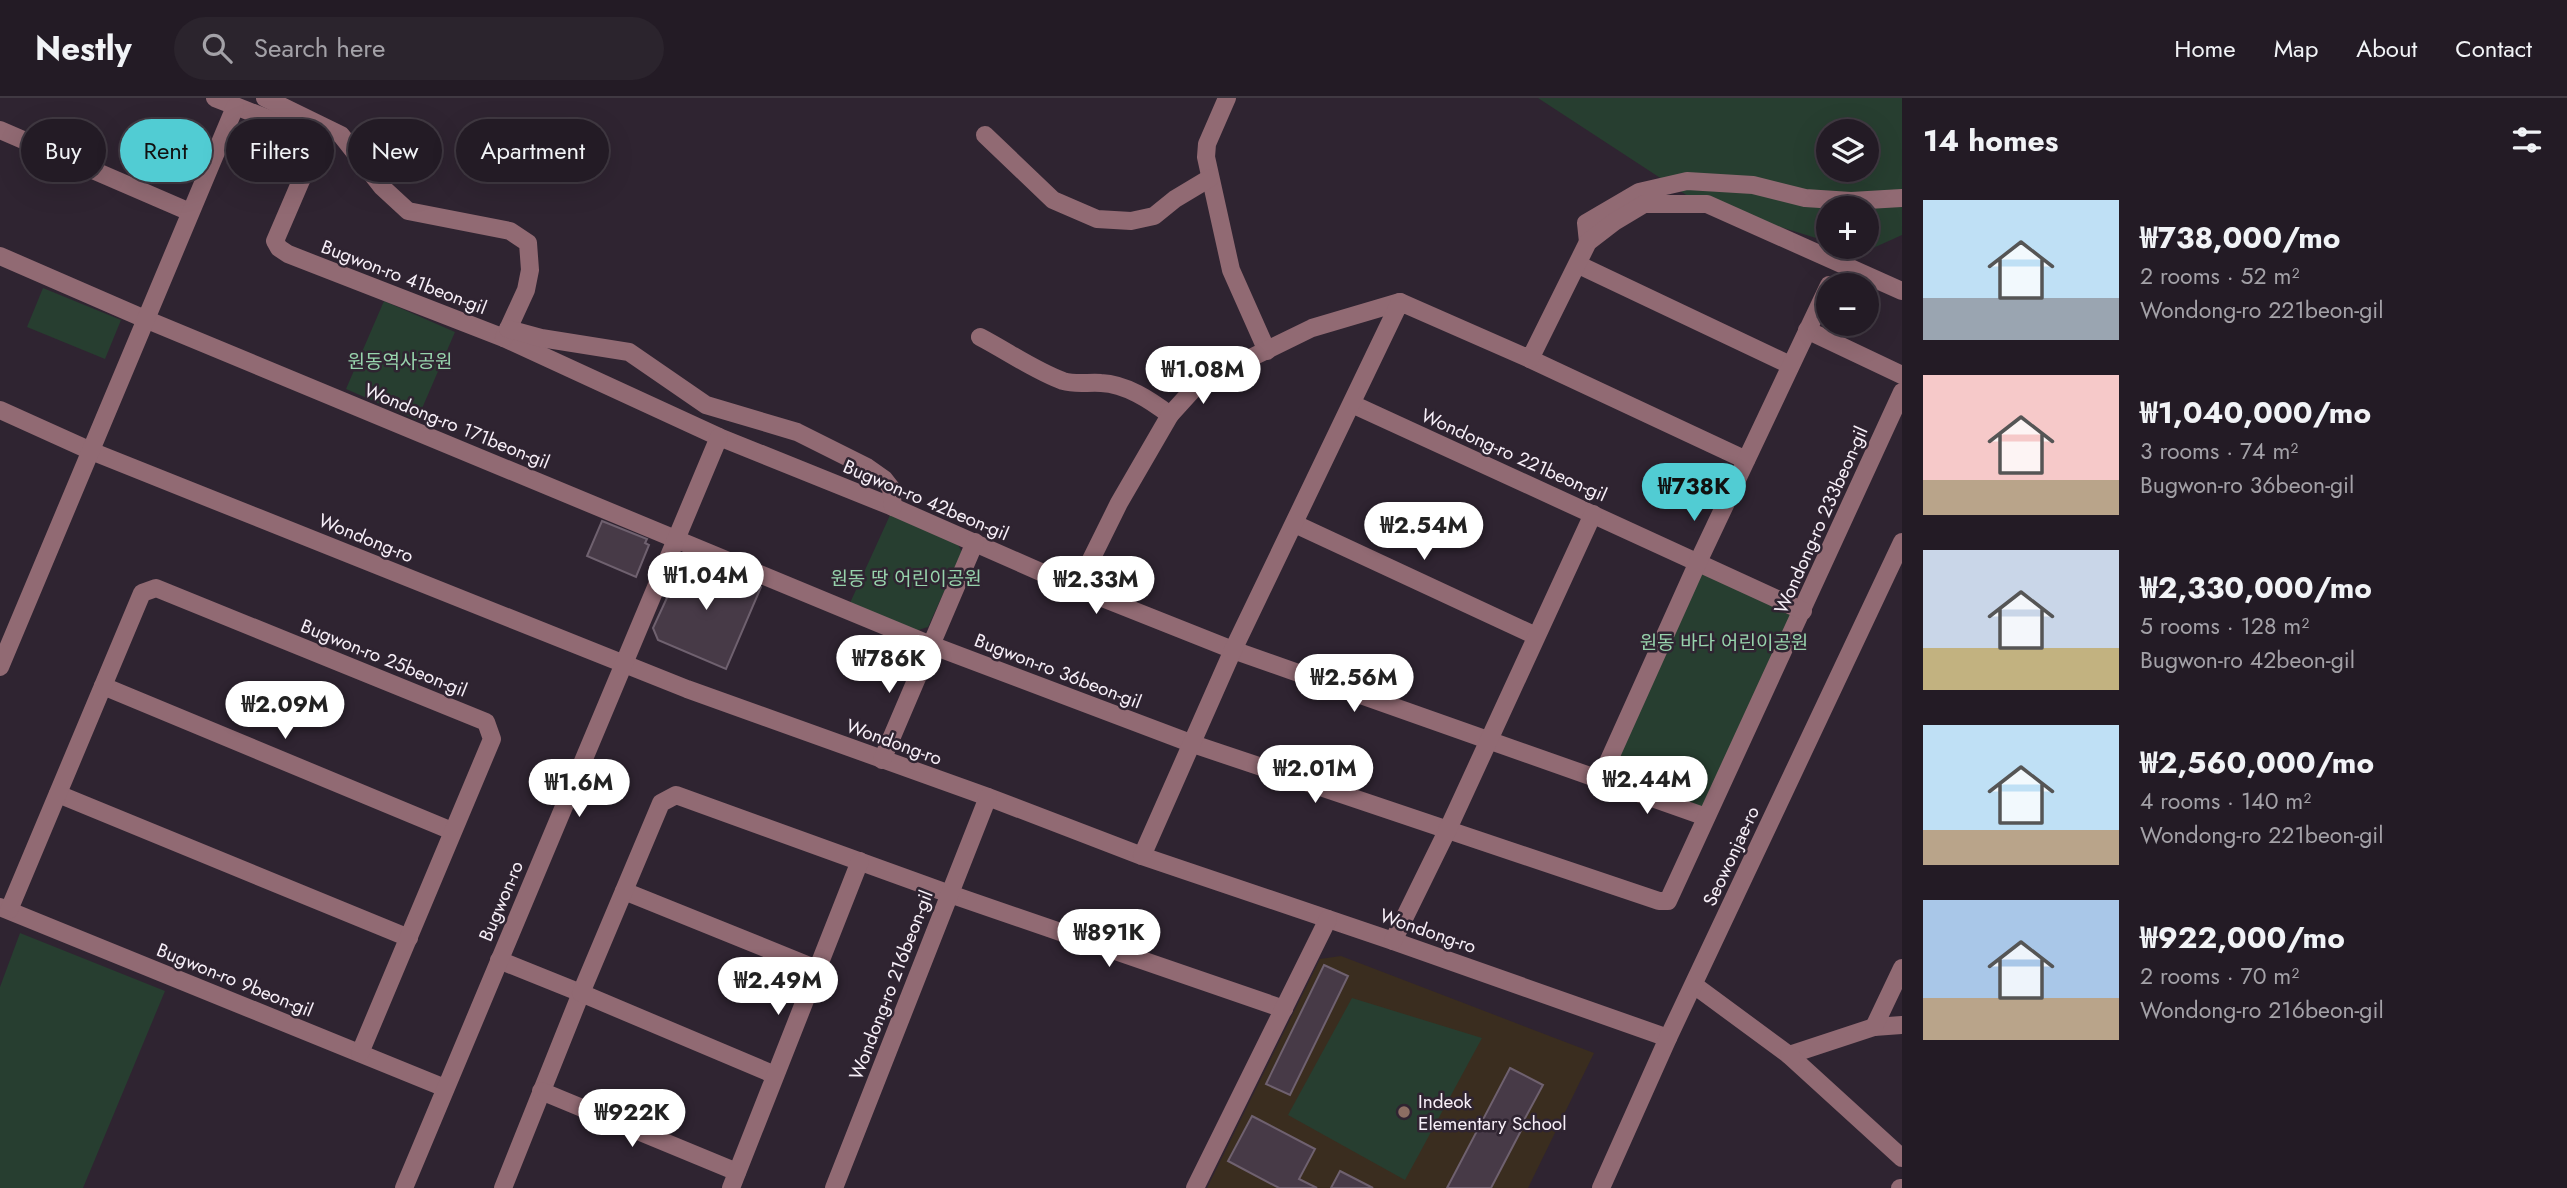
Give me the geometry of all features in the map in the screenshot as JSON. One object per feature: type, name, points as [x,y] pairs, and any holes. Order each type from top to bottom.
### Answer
[{"type":"street","name":"Bugwon-ro 41beon-gil","points":[[215,98],[307,134],[313,139],[315,148],[275,241],[279,248],[288,254],[506,333],[719,437]]},
{"type":"street","points":[[265,98],[341,135],[382,187],[408,211],[510,231],[528,243],[530,270],[526,290],[506,333],[629,352],[706,405],[797,432],[867,467],[884,479],[891,488],[893,507]]},
{"type":"street","points":[[1227,98],[1208,144],[1206,157],[1231,270],[1267,351]]},
{"type":"street","points":[[0,667],[235,107]]},
{"type":"street","points":[[0,130],[190,212]]},
{"type":"street","points":[[985,135],[1053,200],[1097,219],[1131,221],[1154,216],[1175,199],[1210,178]]},
{"type":"street","points":[[1530,359],[1579,265],[1588,242],[1587,223],[1639,192],[1687,181],[1753,185],[1805,198],[1851,201],[1902,198]]},
{"type":"street","points":[[1588,242],[1614,222],[1644,205],[1707,204],[1902,291]]},
{"type":"street","name":"Wondong-ro 171beon-gil","points":[[0,256],[145,319],[676,539]]},
{"type":"street","points":[[1835,273],[1840,263]]},
{"type":"street","points":[[1579,265],[1790,365]]},
{"type":"street","points":[[1142,856],[1233,650],[1296,524],[1400,302]]},
{"type":"street","points":[[1077,588],[1119,503],[1170,415],[1199,383],[1312,328],[1400,302],[1530,359],[1746,460]]},
{"type":"street","points":[[1600,780],[1698,562],[1816,312]]},
{"type":"street","points":[[1807,330],[1902,375]]},
{"type":"street","points":[[981,337],[1059,379],[1124,388],[1149,399],[1170,415]]},
{"type":"street","name":"Wondong-ro 233beon-gil","points":[[1448,829],[1659,901],[1668,901],[1902,391]]},
{"type":"street","name":"Wondong-ro 221beon-gil","points":[[1352,404],[1803,611]]},
{"type":"street","name":"Wondong-ro","points":[[0,410],[91,451],[624,663],[1142,856],[1668,1038]]},
{"type":"street","name":"Bugwon-ro","points":[[404,1188],[719,437]]},
{"type":"street","name":"Bugwon-ro 42beon-gil","points":[[719,437],[893,507],[1077,588],[1233,650]]},
{"type":"street","points":[[1393,941],[1448,829],[1593,514]]},
{"type":"street","points":[[1296,524],[1536,636]]},
{"type":"street","name":"Bugwon-ro 36beon-gil","points":[[676,539],[931,645],[1193,744]]},
{"type":"street","points":[[882,760],[975,542]]},
{"type":"street","name":"Seowonjae-ro","points":[[1601,1188],[1668,1038],[1902,542]]},
{"type":"street","name":"Bugwon-ro 9beon-gil","points":[[156,588],[142,593],[58,794],[4,909],[445,1088]]},
{"type":"street","name":"Bugwon-ro 25beon-gil","points":[[156,588],[486,722],[492,739],[360,1053]]},
{"type":"street","points":[[1233,650],[1706,817]]},
{"type":"street","points":[[103,686],[452,831]]},
{"type":"street","points":[[1193,744],[1448,829]]},
{"type":"street","points":[[58,794],[409,938]]},
{"type":"street","name":"Wondong-ro 216beon-gil","points":[[502,1188],[661,803],[676,795],[948,893]]},
{"type":"street","name":"Wondong-ro 216beon-gil","points":[[834,1188],[988,797]]},
{"type":"street","points":[[541,1091],[734,1180],[860,860]]},
{"type":"street","points":[[624,891],[817,969]]},
{"type":"street","points":[[948,893],[1284,1009]]},
{"type":"street","points":[[1195,1188],[1328,919]]},
{"type":"street","points":[[499,960],[775,1075]]},
{"type":"street","points":[[1874,1027],[1902,968]]},
{"type":"street","points":[[1693,985],[1789,1055],[1902,1158]]},
{"type":"street","points":[[1789,1055],[1874,1027],[1902,1024]]},
{"type":"shaded area","name":"Indeok Elementary School","points":[[1341,956],[1594,1053],[1528,1188],[1207,1188],[1320,959]]},
{"type":"green space","points":[[1538,98],[1902,98],[1902,235],[1879,245],[1879,196],[1816,196],[1816,238],[1694,200]]},
{"type":"green space","points":[[43,288],[121,320],[105,359],[27,327]]},
{"type":"green space","name":"원동역사공원","points":[[384,301],[455,332],[417,420],[346,389]]},
{"type":"green space","name":"원동 땅 어린이공원","points":[[891,513],[957,543],[962,552],[928,627],[915,631],[850,603]]},
{"type":"green space","name":"원동 바다 어린이공원","points":[[1698,562],[1803,611],[1706,817],[1600,780]]},
{"type":"green space","points":[[20,933],[165,991],[83,1188],[0,1188],[0,987]]},
{"type":"green space","points":[[1352,998],[1482,1038],[1405,1180],[1288,1115]]},
{"type":"building","points":[[602,521],[647,539],[645,543],[649,545],[636,577],[587,556]]},
{"type":"building","points":[[692,558],[761,587],[726,669],[658,640],[653,628],[683,563]]},
{"type":"building","points":[[1324,965],[1348,976],[1290,1095],[1266,1084]]},
{"type":"building","points":[[1510,1068],[1543,1085],[1491,1188],[1447,1188]]},
{"type":"building","points":[[1252,1116],[1315,1149],[1299,1179],[1317,1188],[1279,1188],[1228,1161]]},
{"type":"building","points":[[1340,1171],[1373,1188],[1331,1188]]},
{"type":"place","name":"Indeok Elementary School","points":[[1404,1112]]}]
